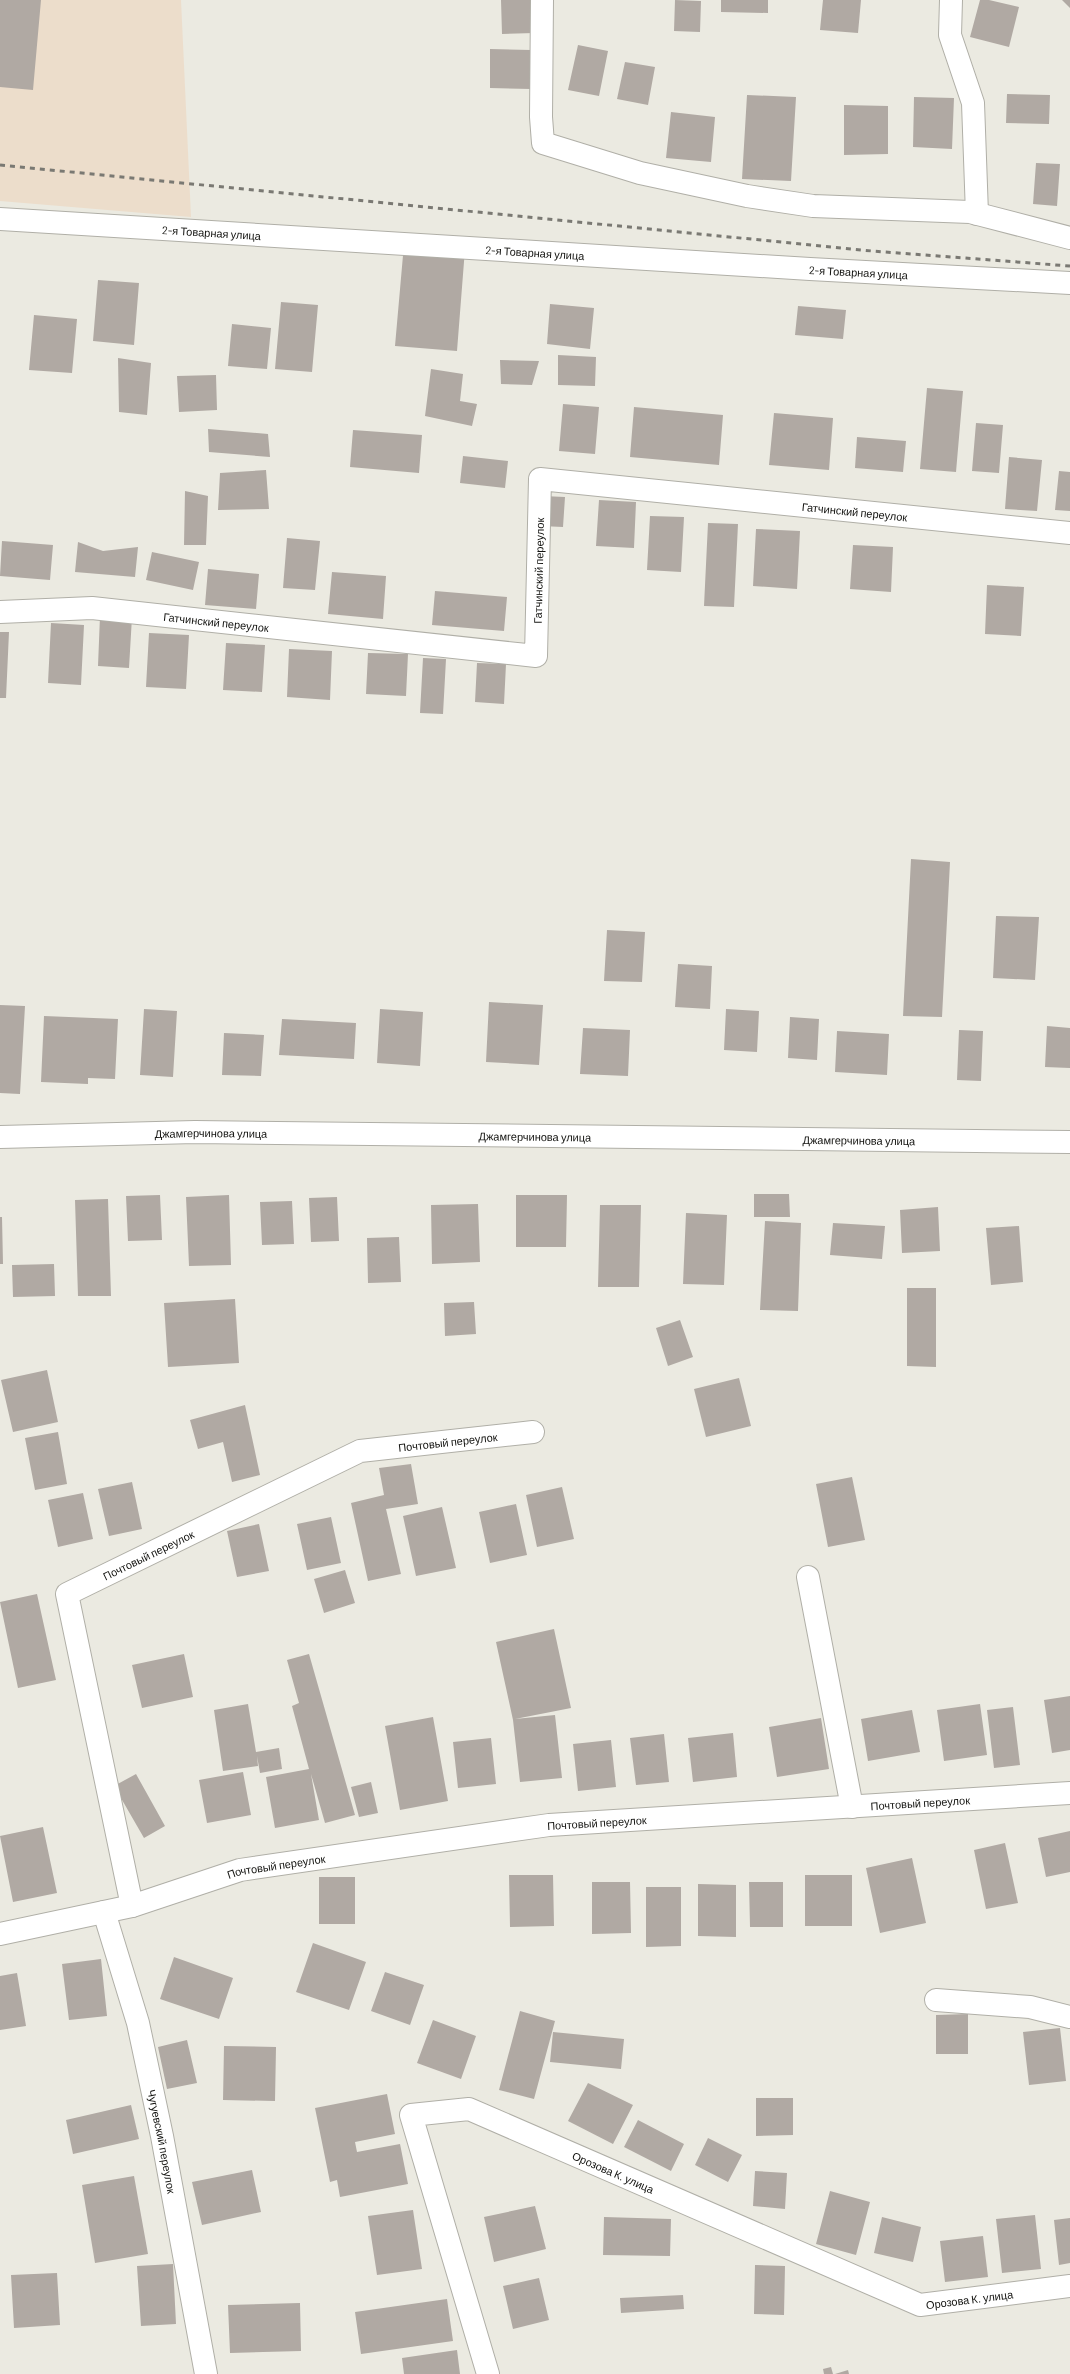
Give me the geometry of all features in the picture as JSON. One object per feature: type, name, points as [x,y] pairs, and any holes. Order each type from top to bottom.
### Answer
[{"type":"street","points":[[542,0],[541,117],[544,143],[640,174],[762,198],[813,206],[970,212],[1070,238]]},
{"type":"street","points":[[952,0],[950,35],[973,103],[977,214]]},
{"type":"street","name":"2-я Товарная улица","points":[[0,219],[810,269],[1070,283]]},
{"type":"street","name":"Гатчинский переулок","points":[[0,612],[92,608],[536,656],[540,479],[1070,533]]},
{"type":"street","name":"Джамгерчинова улица","points":[[0,1137],[195,1132],[1070,1142]]},
{"type":"street","name":"Почтовый переулок","points":[[132,1906],[67,1594],[360,1451],[532,1432]]},
{"type":"street","points":[[808,1577],[852,1807]]},
{"type":"street","name":"Почтовый переулок","points":[[0,1934],[132,1906],[240,1870],[549,1825],[1070,1794]]},
{"type":"street","name":"Чугуевский переулок","points":[[104,1912],[138,2023],[162,2136],[206,2374]]},
{"type":"street","points":[[936,2000],[1030,2008],[1070,2017]]},
{"type":"street","name":"Орозова К. улица","points":[[488,2374],[411,2115],[469,2108],[920,2305],[1070,2286]]},
{"type":"shaded area","points":[[0,0],[181,0],[191,217],[0,201]]},
{"type":"building","points":[[0,0],[41,0],[33,90],[0,87]]},
{"type":"building","points":[[501,0],[534,0],[534,33],[502,34]]},
{"type":"building","points":[[675,0],[701,1],[700,32],[674,31]]},
{"type":"building","points":[[721,0],[768,0],[768,13],[721,12]]},
{"type":"building","points":[[823,0],[861,0],[858,33],[820,30]]},
{"type":"building","points":[[980,0],[989,0],[1019,7],[1009,47],[970,37]]},
{"type":"building","points":[[1062,0],[1070,0],[1070,8]]},
{"type":"building","points":[[578,45],[608,51],[599,96],[568,90]]},
{"type":"building","points":[[490,49],[531,50],[531,89],[490,88]]},
{"type":"building","points":[[625,62],[655,67],[648,105],[617,99]]},
{"type":"building","points":[[1007,94],[1050,95],[1049,124],[1006,123]]},
{"type":"building","points":[[747,95],[796,97],[791,181],[742,179]]},
{"type":"building","points":[[914,97],[954,98],[952,149],[913,147]]},
{"type":"building","points":[[844,105],[888,106],[888,154],[844,155]]},
{"type":"building","points":[[671,112],[715,117],[711,162],[666,158]]},
{"type":"building","points":[[1036,163],[1060,164],[1057,206],[1033,204]]},
{"type":"building","points":[[404,244],[465,249],[457,351],[395,346]]},
{"type":"building","points":[[98,280],[139,283],[134,345],[93,341]]},
{"type":"building","points":[[281,302],[318,305],[312,372],[275,369]]},
{"type":"building","points":[[550,304],[594,308],[590,349],[547,344]]},
{"type":"building","points":[[798,306],[846,310],[843,339],[795,335]]},
{"type":"building","points":[[34,315],[77,319],[72,373],[29,370]]},
{"type":"building","points":[[232,324],[271,328],[267,369],[228,366]]},
{"type":"building","points":[[558,355],[596,357],[595,386],[558,385]]},
{"type":"building","points":[[118,358],[151,363],[147,415],[119,412]]},
{"type":"building","points":[[500,360],[539,361],[532,385],[501,384]]},
{"type":"building","points":[[431,369],[463,374],[460,401],[477,404],[472,426],[425,416]]},
{"type":"building","points":[[216,375],[217,410],[179,412],[177,376]]},
{"type":"building","points":[[927,388],[963,391],[956,472],[920,469]]},
{"type":"building","points":[[563,404],[599,407],[595,454],[559,451]]},
{"type":"building","points":[[634,407],[723,415],[719,465],[630,457]]},
{"type":"building","points":[[774,413],[833,418],[829,470],[769,465]]},
{"type":"building","points":[[976,423],[1003,425],[999,473],[972,471]]},
{"type":"building","points":[[208,429],[268,434],[270,457],[209,452]]},
{"type":"building","points":[[353,430],[422,435],[419,473],[350,467]]},
{"type":"building","points":[[857,437],[906,441],[903,472],[855,468]]},
{"type":"building","points":[[463,456],[508,461],[505,488],[460,483]]},
{"type":"building","points":[[1009,457],[1042,460],[1037,511],[1005,509]]},
{"type":"building","points":[[266,470],[269,509],[218,510],[220,473]]},
{"type":"building","points":[[1059,471],[1070,472],[1070,511],[1055,510]]},
{"type":"building","points":[[185,491],[208,496],[206,545],[184,545]]},
{"type":"building","points":[[543,496],[565,497],[563,527],[541,526]]},
{"type":"building","points":[[599,500],[636,502],[634,548],[596,546]]},
{"type":"building","points":[[650,516],[684,517],[681,572],[647,570]]},
{"type":"building","points":[[708,523],[738,524],[734,607],[704,606]]},
{"type":"building","points":[[756,529],[800,531],[797,589],[753,586]]},
{"type":"building","points":[[287,538],[320,541],[315,590],[283,588]]},
{"type":"building","points":[[2,541],[53,545],[50,580],[0,576]]},
{"type":"building","points":[[78,542],[103,551],[138,547],[135,577],[75,572]]},
{"type":"building","points":[[853,545],[893,547],[891,592],[850,589]]},
{"type":"building","points":[[152,552],[199,562],[193,590],[146,580]]},
{"type":"building","points":[[208,569],[259,574],[256,609],[205,605]]},
{"type":"building","points":[[332,572],[386,576],[383,619],[328,614]]},
{"type":"building","points":[[987,585],[1024,587],[1021,636],[985,634]]},
{"type":"building","points":[[435,591],[507,597],[504,631],[432,625]]},
{"type":"building","points":[[100,616],[132,617],[129,668],[98,666]]},
{"type":"building","points":[[51,623],[84,625],[81,685],[48,683]]},
{"type":"building","points":[[0,632],[9,632],[6,698],[0,698]]},
{"type":"building","points":[[149,633],[189,635],[186,689],[146,687]]},
{"type":"building","points":[[226,643],[265,645],[262,692],[223,690]]},
{"type":"building","points":[[289,649],[332,651],[330,700],[287,697]]},
{"type":"building","points":[[368,653],[408,654],[406,696],[366,694]]},
{"type":"building","points":[[423,658],[446,659],[443,714],[420,713]]},
{"type":"building","points":[[477,663],[506,664],[504,704],[475,702]]},
{"type":"building","points":[[911,859],[950,862],[942,1017],[903,1016]]},
{"type":"building","points":[[996,916],[1039,917],[1035,980],[993,978]]},
{"type":"building","points":[[607,930],[645,932],[642,982],[604,981]]},
{"type":"building","points":[[678,964],[712,966],[710,1009],[675,1007]]},
{"type":"building","points":[[489,1002],[543,1005],[539,1065],[486,1062]]},
{"type":"building","points":[[0,1005],[25,1006],[20,1094],[0,1093]]},
{"type":"building","points":[[144,1009],[177,1011],[173,1077],[140,1075]]},
{"type":"building","points":[[380,1009],[423,1012],[420,1066],[377,1063]]},
{"type":"building","points":[[726,1009],[759,1011],[757,1052],[724,1050]]},
{"type":"building","points":[[44,1016],[118,1019],[115,1079],[88,1078],[88,1084],[41,1082]]},
{"type":"building","points":[[790,1017],[819,1019],[817,1060],[788,1058]]},
{"type":"building","points":[[282,1019],[356,1023],[354,1059],[279,1055]]},
{"type":"building","points":[[1047,1026],[1070,1028],[1070,1068],[1045,1067]]},
{"type":"building","points":[[583,1028],[630,1030],[628,1076],[580,1074]]},
{"type":"building","points":[[959,1030],[983,1031],[981,1081],[957,1080]]},
{"type":"building","points":[[837,1031],[889,1034],[887,1075],[835,1072]]},
{"type":"building","points":[[224,1033],[264,1035],[261,1076],[222,1075]]},
{"type":"building","points":[[754,1194],[789,1194],[790,1217],[754,1217]]},
{"type":"building","points":[[160,1195],[162,1240],[128,1241],[126,1196]]},
{"type":"building","points":[[229,1195],[231,1265],[189,1266],[186,1197]]},
{"type":"building","points":[[516,1195],[567,1195],[566,1247],[516,1247]]},
{"type":"building","points":[[337,1197],[339,1241],[311,1242],[309,1198]]},
{"type":"building","points":[[108,1199],[111,1296],[78,1296],[75,1200]]},
{"type":"building","points":[[292,1201],[294,1244],[262,1245],[260,1202]]},
{"type":"building","points":[[478,1204],[480,1262],[432,1264],[431,1205]]},
{"type":"building","points":[[600,1205],[641,1205],[639,1287],[598,1287]]},
{"type":"building","points":[[938,1207],[940,1251],[902,1253],[900,1210]]},
{"type":"building","points":[[686,1213],[727,1215],[724,1285],[683,1284]]},
{"type":"building","points":[[0,1217],[2,1217],[3,1264],[0,1264]]},
{"type":"building","points":[[765,1221],[801,1223],[798,1311],[760,1310]]},
{"type":"building","points":[[833,1223],[885,1226],[882,1259],[830,1255]]},
{"type":"building","points":[[1019,1226],[1023,1282],[991,1285],[986,1228]]},
{"type":"building","points":[[399,1237],[401,1282],[368,1283],[367,1238]]},
{"type":"building","points":[[54,1264],[55,1296],[13,1297],[12,1265]]},
{"type":"building","points":[[907,1288],[936,1288],[936,1367],[907,1366]]},
{"type":"building","points":[[235,1299],[239,1363],[168,1367],[164,1303]]},
{"type":"building","points":[[474,1302],[476,1334],[445,1336],[444,1303]]},
{"type":"building","points":[[680,1320],[693,1357],[668,1366],[656,1328]]},
{"type":"building","points":[[47,1370],[58,1422],[13,1432],[1,1380]]},
{"type":"building","points":[[739,1378],[751,1426],[706,1437],[694,1389]]},
{"type":"building","points":[[245,1405],[260,1475],[232,1482],[223,1442],[198,1449],[190,1420]]},
{"type":"building","points":[[58,1432],[67,1484],[35,1490],[25,1438]]},
{"type":"building","points":[[411,1464],[418,1504],[386,1509],[401,1574],[368,1581],[351,1503],[384,1495],[379,1468]]},
{"type":"building","points":[[852,1477],[865,1540],[828,1547],[816,1484]]},
{"type":"building","points":[[132,1482],[142,1529],[109,1536],[98,1489]]},
{"type":"building","points":[[562,1487],[574,1539],[537,1547],[526,1495]]},
{"type":"building","points":[[83,1493],[93,1539],[58,1547],[48,1500]]},
{"type":"building","points":[[516,1504],[527,1555],[490,1563],[479,1512]]},
{"type":"building","points":[[442,1507],[456,1568],[416,1576],[403,1516]]},
{"type":"building","points":[[331,1517],[341,1563],[307,1570],[297,1524]]},
{"type":"building","points":[[259,1524],[269,1571],[237,1577],[227,1531]]},
{"type":"building","points":[[345,1570],[355,1603],[324,1613],[314,1579]]},
{"type":"building","points":[[37,1594],[56,1680],[18,1688],[0,1602]]},
{"type":"building","points":[[554,1629],[571,1708],[515,1719],[555,1715],[562,1778],[520,1782],[513,1720],[496,1642]]},
{"type":"building","points":[[184,1654],[193,1697],[142,1708],[132,1665]]},
{"type":"building","points":[[309,1654],[355,1815],[325,1823],[311,1774],[319,1820],[275,1828],[266,1777],[309,1769],[292,1706],[299,1703],[287,1660]]},
{"type":"building","points":[[1070,1696],[1070,1750],[1052,1753],[1044,1700]]},
{"type":"building","points":[[248,1704],[256,1752],[279,1748],[282,1769],[260,1773],[257,1756],[258,1766],[223,1771],[214,1710]]},
{"type":"building","points":[[980,1704],[987,1755],[944,1761],[937,1710]]},
{"type":"building","points":[[1013,1707],[1020,1765],[994,1768],[987,1710]]},
{"type":"building","points":[[912,1710],[920,1752],[868,1761],[861,1719]]},
{"type":"building","points":[[433,1717],[448,1801],[400,1810],[385,1726]]},
{"type":"building","points":[[821,1718],[829,1769],[777,1777],[769,1727]]},
{"type":"building","points":[[733,1733],[737,1777],[693,1782],[688,1738]]},
{"type":"building","points":[[664,1734],[669,1782],[636,1785],[630,1738]]},
{"type":"building","points":[[491,1738],[496,1784],[458,1788],[453,1742]]},
{"type":"building","points":[[611,1740],[616,1787],[578,1791],[573,1744]]},
{"type":"building","points":[[243,1772],[251,1815],[207,1823],[199,1780]]},
{"type":"building","points":[[136,1774],[165,1826],[144,1838],[114,1786]]},
{"type":"building","points":[[371,1782],[378,1813],[359,1817],[351,1787]]},
{"type":"building","points":[[43,1827],[57,1893],[13,1902],[0,1836]]},
{"type":"building","points":[[1070,1831],[1070,1872],[1046,1877],[1038,1838]]},
{"type":"building","points":[[1005,1843],[1018,1903],[986,1909],[974,1850]]},
{"type":"building","points":[[912,1858],[926,1923],[880,1933],[866,1868]]},
{"type":"building","points":[[509,1875],[553,1875],[554,1926],[510,1927]]},
{"type":"building","points":[[805,1875],[852,1875],[852,1926],[805,1926]]},
{"type":"building","points":[[319,1877],[355,1877],[355,1924],[319,1924]]},
{"type":"building","points":[[592,1882],[630,1882],[631,1933],[592,1934]]},
{"type":"building","points":[[749,1882],[783,1882],[783,1927],[750,1927]]},
{"type":"building","points":[[698,1884],[736,1885],[736,1937],[698,1936]]},
{"type":"building","points":[[646,1887],[681,1887],[681,1946],[646,1947]]},
{"type":"building","points":[[313,1943],[366,1962],[349,2010],[296,1992]]},
{"type":"building","points":[[174,1957],[233,1978],[219,2019],[160,1999]]},
{"type":"building","points":[[101,1959],[107,2016],[69,2020],[62,1964]]},
{"type":"building","points":[[385,1972],[424,1985],[410,2025],[371,2011]]},
{"type":"building","points":[[17,1973],[26,2026],[0,2030],[0,1976]]},
{"type":"building","points":[[520,2011],[555,2021],[534,2099],[499,2090]]},
{"type":"building","points":[[968,2014],[968,2054],[936,2054],[936,2015]]},
{"type":"building","points":[[433,2020],[476,2036],[461,2079],[417,2063]]},
{"type":"building","points":[[1060,2028],[1066,2081],[1029,2085],[1023,2032]]},
{"type":"building","points":[[553,2032],[624,2039],[621,2069],[550,2062]]},
{"type":"building","points":[[187,2040],[197,2083],[167,2089],[158,2047]]},
{"type":"building","points":[[224,2046],[276,2047],[275,2101],[223,2100]]},
{"type":"building","points":[[588,2083],[633,2105],[613,2144],[568,2121]]},
{"type":"building","points":[[387,2094],[395,2134],[355,2142],[357,2152],[400,2144],[408,2184],[340,2197],[337,2180],[330,2182],[315,2108]]},
{"type":"building","points":[[756,2098],[793,2098],[793,2135],[756,2136]]},
{"type":"building","points":[[131,2105],[139,2139],[73,2154],[66,2120]]},
{"type":"building","points":[[638,2120],[684,2144],[671,2171],[624,2147]]},
{"type":"building","points":[[708,2138],[742,2155],[728,2182],[695,2165]]},
{"type":"building","points":[[252,2170],[261,2212],[202,2225],[192,2182]]},
{"type":"building","points":[[755,2171],[787,2173],[785,2209],[753,2206]]},
{"type":"building","points":[[134,2176],[148,2254],[95,2263],[82,2185]]},
{"type":"building","points":[[830,2191],[870,2202],[856,2255],[816,2244]]},
{"type":"building","points":[[535,2206],[546,2249],[494,2262],[484,2217]]},
{"type":"building","points":[[413,2210],[422,2269],[377,2275],[368,2216]]},
{"type":"building","points":[[1035,2215],[1041,2269],[1002,2273],[996,2219]]},
{"type":"building","points":[[604,2217],[671,2219],[670,2256],[603,2255]]},
{"type":"building","points":[[882,2217],[921,2227],[913,2262],[874,2253]]},
{"type":"building","points":[[1070,2218],[1070,2263],[1059,2265],[1054,2220]]},
{"type":"building","points":[[983,2236],[988,2277],[945,2282],[940,2241]]},
{"type":"building","points":[[173,2264],[176,2324],[141,2326],[137,2266]]},
{"type":"building","points":[[755,2265],[785,2266],[784,2315],[754,2314]]},
{"type":"building","points":[[57,2273],[60,2325],[14,2328],[11,2275]]},
{"type":"building","points":[[539,2278],[549,2320],[513,2329],[503,2286]]},
{"type":"building","points":[[683,2295],[684,2309],[621,2313],[620,2298]]},
{"type":"building","points":[[447,2299],[453,2341],[361,2354],[355,2312]]},
{"type":"building","points":[[300,2303],[301,2351],[230,2353],[228,2305]]},
{"type":"building","points":[[457,2350],[460,2374],[404,2374],[402,2358]]},
{"type":"building","points":[[831,2367],[833,2374],[824,2374],[823,2369]]},
{"type":"building","points":[[848,2370],[849,2374],[835,2374]]},
{"type":"railway","points":[[0,165],[872,251],[1070,266]]}]
